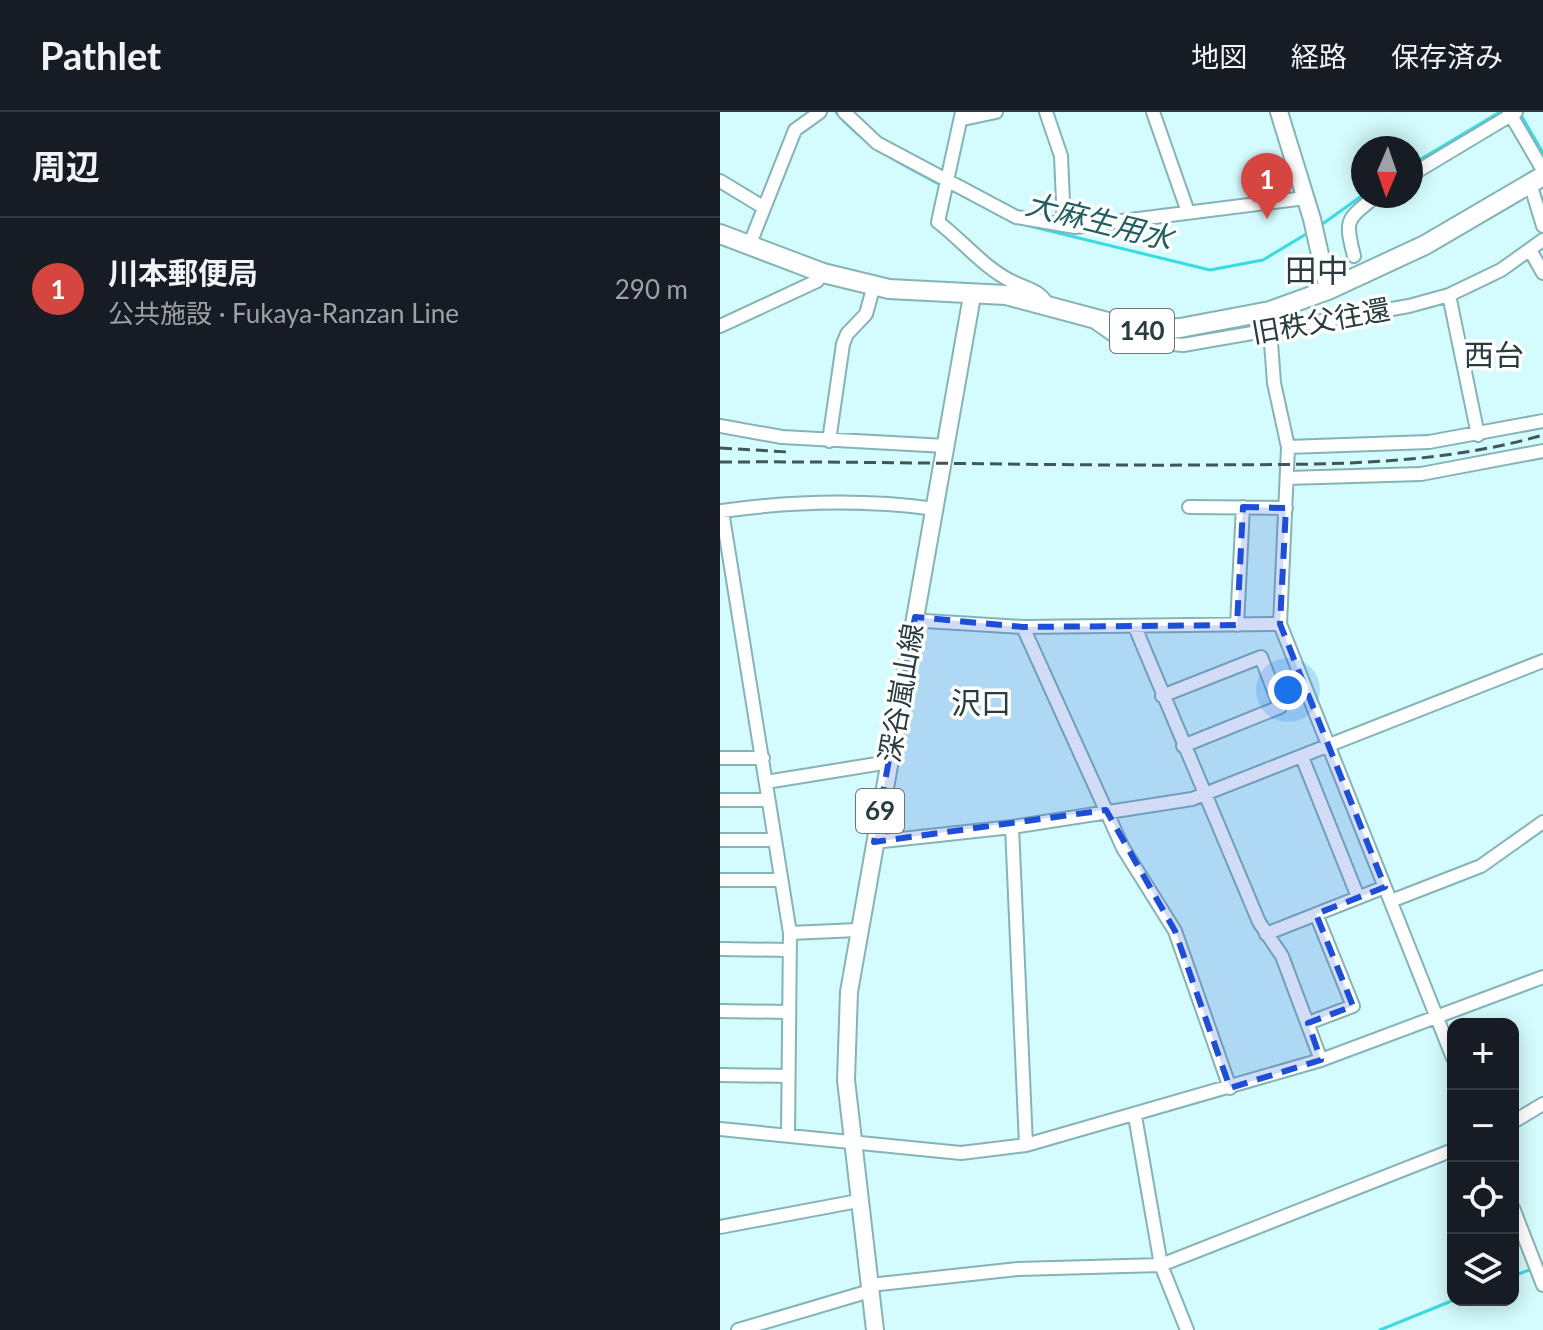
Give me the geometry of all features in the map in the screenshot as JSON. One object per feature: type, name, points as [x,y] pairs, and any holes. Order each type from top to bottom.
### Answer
[{"type":"highway","name":"140","points":[[720,234],[823,273],[874,285],[972,296],[1006,295],[1141,331],[1180,328],[1270,311],[1328,290],[1425,245],[1539,176]]},
{"type":"main road","points":[[1279,112],[1328,290]]},
{"type":"main road","name":"深谷嵐山線","points":[[875,1330],[846,1080],[849,992],[972,296]]},
{"type":"street","points":[[749,246],[795,130],[820,112]]},
{"type":"street","points":[[844,112],[877,143],[1016,217],[1075,227],[1305,198]]},
{"type":"street","points":[[996,112],[963,115],[938,222],[965,242],[994,272],[1041,293],[1049,307]]},
{"type":"street","points":[[1046,112],[1061,156],[1064,225]]},
{"type":"street","points":[[1153,112],[1188,212]]},
{"type":"street","points":[[1423,168],[1513,113],[1539,176],[1543,226]]},
{"type":"street","points":[[720,181],[763,207]]},
{"type":"street","points":[[1354,256],[1346,225],[1348,219],[1361,208]]},
{"type":"street","name":"旧秩父往還","points":[[1090,319],[1119,339],[1144,344],[1183,345],[1409,306],[1449,295],[1501,270],[1543,240]]},
{"type":"street","points":[[1530,250],[1543,273]]},
{"type":"street","points":[[720,326],[817,281],[823,273]]},
{"type":"street","points":[[829,441],[843,344],[847,334],[866,314],[874,285]]},
{"type":"street","points":[[1449,295],[1478,435]]},
{"type":"street","points":[[1270,329],[1274,383],[1288,447],[1280,624],[1447,1043]]},
{"type":"street","points":[[1288,447],[1429,442],[1543,421]]},
{"type":"street","points":[[720,426],[829,441],[946,446]]},
{"type":"street","points":[[1287,478],[1421,474],[1543,451]]},
{"type":"street","points":[[788,1135],[790,933],[722,511],[792,501],[883,502],[935,509]]},
{"type":"street","points":[[1189,507],[1286,508]]},
{"type":"street","points":[[1237,625],[1243,507]]},
{"type":"street","points":[[720,602],[735,601]]},
{"type":"street","points":[[915,617],[925,621],[1023,627],[1280,624]]},
{"type":"street","points":[[1023,627],[1123,848],[1175,931],[1230,1088]]},
{"type":"street","points":[[1135,627],[1203,795],[1266,934],[1282,956],[1321,1060]]},
{"type":"street","points":[[1162,696],[1261,657],[1280,707],[1183,746]]},
{"type":"street","points":[[874,842],[1012,827],[1192,799],[1543,661]]},
{"type":"street","points":[[1302,757],[1358,897]]},
{"type":"street","points":[[720,758],[763,758]]},
{"type":"street","points":[[766,782],[889,762]]},
{"type":"street","points":[[720,800],[768,800]]},
{"type":"street","points":[[1391,901],[1481,866],[1543,822]]},
{"type":"street","points":[[1012,827],[1026,1145]]},
{"type":"street","points":[[720,840],[774,840]]},
{"type":"street","points":[[720,880],[781,880]]},
{"type":"street","points":[[1266,934],[1385,887]]},
{"type":"street","points":[[1308,1023],[1353,1006],[1316,914]]},
{"type":"street","points":[[790,933],[858,930]]},
{"type":"street","points":[[720,949],[790,950]]},
{"type":"street","points":[[720,1129],[961,1153],[1026,1145],[1321,1060],[1543,977]]},
{"type":"street","points":[[720,1011],[789,1012]]},
{"type":"street","points":[[720,1075],[788,1076]]},
{"type":"street","points":[[1519,1118],[1543,1104]]},
{"type":"street","points":[[1135,1116],[1161,1265],[1187,1330]]},
{"type":"street","points":[[738,1330],[870,1288],[1018,1269],[1161,1265],[1447,1152]]},
{"type":"street","points":[[720,1227],[858,1201]]},
{"type":"street","points":[[1519,1223],[1543,1285]]},
{"type":"highlighted area","points":[[1243,507],[1286,508],[1280,624],[1385,887],[1316,914],[1353,1006],[1308,1023],[1321,1060],[1230,1088],[1175,931],[1106,810],[874,842],[915,617],[1023,627],[1237,625]]},
{"type":"waterway","name":"大麻生用水","points":[[836,112],[872,145],[943,186]]},
{"type":"waterway","name":"大麻生用水","points":[[1423,158],[1500,112]]},
{"type":"waterway","name":"大麻生用水","points":[[1521,115],[1543,153]]},
{"type":"waterway","name":"大麻生用水","points":[[950,189],[1013,222],[1210,270],[1263,260],[1308,233]]},
{"type":"waterway","name":"大麻生用水","points":[[1321,225],[1351,204]]},
{"type":"waterway","points":[[1519,1274],[1532,1269]]},
{"type":"waterway","points":[[1380,1330],[1447,1303]]},
{"type":"railway","points":[[720,462],[1333,464],[1460,453],[1543,435]]},
{"type":"railway","points":[[720,448],[788,452]]},
{"type":"place","name":"川本郵便局","points":[[1267,219]]},
{"type":"district","name":"田中","points":[[1317,271]]},
{"type":"district","name":"西台","points":[[1494,356]]},
{"type":"district","name":"沢口","points":[[981,704]]}]
